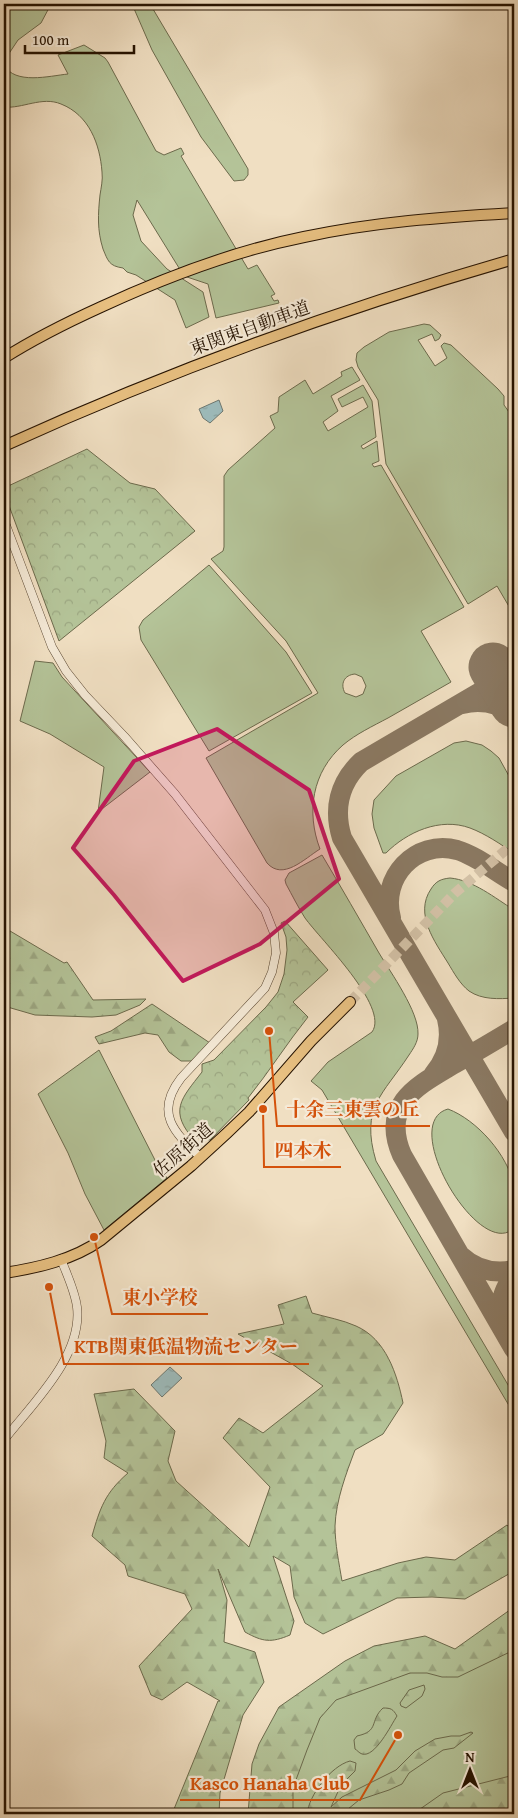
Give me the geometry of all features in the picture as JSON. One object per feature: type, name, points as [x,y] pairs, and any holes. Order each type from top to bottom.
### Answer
[{"type":"highway","points":[[4,358],[72,320],[137,290],[246,251],[304,237],[361,227],[420,220],[514,213]]},
{"type":"highway","name":"東関東自動車道","points":[[4,446],[218,356],[331,316],[514,259]]},
{"type":"highway","name":"佐原街道","points":[[4,1273],[30,1269],[61,1260],[101,1240],[200,1157],[249,1112],[311,1041],[350,1002]]},
{"type":"street","points":[[4,520],[52,647],[66,671],[85,695],[175,794],[259,901],[274,933],[276,953],[272,972],[265,988],[181,1078],[170,1098],[168,1106],[170,1123],[175,1132],[200,1157]]},
{"type":"street","points":[[4,1440],[62,1367],[77,1329],[75,1297],[61,1260]]},
{"type":"highlighted area","points":[[217,729],[309,790],[339,879],[260,944],[183,981],[114,895],[73,848],[134,761]]},
{"type":"green space","points":[[8,4],[50,4],[50,6],[41,23],[18,40],[4,61],[4,9]]},
{"type":"green space","points":[[132,4],[150,4],[248,169],[248,175],[244,180],[234,181],[201,137],[152,50]]},
{"type":"green space","points":[[84,45],[105,58],[108,62],[156,151],[164,155],[181,148],[184,154],[181,156],[248,269],[257,265],[275,294],[271,296],[274,301],[278,300],[279,303],[216,318],[208,284],[184,276],[137,200],[133,215],[141,241],[167,269],[203,292],[209,317],[186,328],[175,300],[136,275],[115,266],[106,257],[99,229],[101,161],[96,141],[86,123],[71,109],[54,102],[47,101],[4,107],[4,65],[9,71],[24,77],[33,78],[68,74],[58,55]]},
{"type":"green space","points":[[424,324],[430,325],[441,335],[435,341],[432,334],[418,340],[435,366],[447,358],[441,346],[444,343],[451,345],[504,396],[504,405],[514,419],[514,615],[497,586],[468,604],[386,464],[378,400],[358,367],[357,353],[389,332]]},
{"type":"green space","points":[[352,367],[360,380],[331,396],[338,411],[323,422],[328,431],[368,407],[363,397],[342,407],[338,399],[363,385],[372,401],[376,437],[361,446],[363,449],[377,441],[379,461],[372,464],[374,467],[381,465],[464,607],[421,631],[451,682],[343,745],[324,767],[315,793],[313,821],[320,849],[300,863],[280,870],[273,868],[267,863],[206,758],[318,693],[286,641],[211,559],[223,551],[224,547],[224,476],[228,470],[275,428],[270,416],[278,412],[279,397],[305,380],[313,394],[342,376],[341,372]],"holes":[[[355,674],[362,677],[366,686],[363,694],[356,697],[345,693],[343,683],[348,676]]]},
{"type":"green space","points":[[87,449],[130,483],[155,489],[195,531],[59,641],[4,488]]},
{"type":"green space","points":[[209,565],[286,652],[312,693],[209,751],[141,640],[139,627],[143,620]]},
{"type":"green space","points":[[35,661],[53,663],[62,677],[150,772],[98,812],[104,767],[50,734],[20,721]]},
{"type":"green space","points":[[466,741],[482,745],[499,758],[514,785],[514,853],[476,830],[447,824],[425,828],[394,845],[386,853],[383,853],[374,828],[372,814],[374,800],[396,776],[454,743]]},
{"type":"green space","points":[[322,855],[403,993],[417,1025],[418,1037],[415,1045],[383,1092],[373,1114],[371,1127],[372,1143],[376,1161],[514,1395],[514,1414],[322,1090],[311,1081],[328,1062],[372,1032],[375,1021],[363,990],[305,918],[286,884],[285,880],[289,873]]},
{"type":"green space","points":[[450,878],[459,879],[475,886],[514,910],[514,998],[497,999],[474,994],[469,991],[457,978],[432,937],[425,918],[426,898],[437,882]]},
{"type":"green space","points":[[285,921],[328,970],[293,1002],[308,1017],[248,1098],[249,1100],[210,1140],[196,1138],[195,1141],[182,1121],[180,1105],[188,1090],[202,1072],[202,1064],[214,1060],[266,1007],[278,992],[284,974],[287,950],[286,937],[281,923]]},
{"type":"green space","points":[[4,922],[7,923],[5,928],[64,963],[67,962],[93,1000],[146,999],[140,1005],[116,1015],[92,1017],[35,1015],[4,1006]]},
{"type":"green space","points":[[152,1004],[210,1043],[191,1061],[181,1061],[169,1052],[158,1035],[145,1033],[99,1044],[95,1037],[111,1031]]},
{"type":"green space","points":[[99,1050],[156,1162],[167,1178],[104,1230],[38,1094]]},
{"type":"green space","points":[[448,1109],[470,1121],[480,1130],[490,1140],[505,1162],[511,1174],[515,1191],[514,1228],[499,1233],[482,1226],[465,1209],[449,1186],[438,1162],[432,1138],[435,1120]]},
{"type":"green space","points":[[306,1296],[312,1313],[356,1326],[375,1339],[393,1369],[403,1403],[383,1434],[355,1450],[345,1478],[339,1497],[335,1526],[336,1547],[342,1581],[398,1563],[426,1557],[455,1560],[507,1525],[514,1533],[514,1571],[465,1599],[432,1597],[397,1598],[323,1634],[305,1623],[294,1597],[290,1566],[273,1556],[294,1621],[290,1635],[267,1640],[257,1638],[245,1632],[218,1569],[227,1600],[224,1642],[255,1652],[264,1682],[243,1715],[220,1793],[219,1814],[172,1814],[218,1701],[220,1701],[187,1682],[162,1700],[151,1695],[139,1666],[192,1609],[185,1594],[128,1576],[125,1565],[92,1536],[104,1502],[114,1487],[128,1473],[104,1458],[106,1441],[94,1394],[134,1389],[175,1431],[168,1461],[176,1481],[249,1547],[270,1487],[223,1438],[239,1418],[263,1433],[323,1386],[292,1364],[238,1334],[284,1324],[278,1305]]},
{"type":"green space","points":[[514,1607],[514,1650],[458,1677],[410,1673],[336,1700],[320,1718],[307,1750],[293,1788],[293,1814],[248,1814],[252,1764],[259,1744],[279,1707],[345,1661],[374,1646],[425,1636],[455,1649]]},
{"type":"green space","points":[[514,1635],[514,1814],[257,1814],[296,1708],[458,1658]]},
{"type":"green space","points":[[424,1685],[425,1689],[422,1696],[406,1708],[401,1706],[400,1703],[409,1690]]},
{"type":"green space","points":[[383,1708],[392,1709],[397,1716],[377,1746],[367,1754],[361,1754],[355,1749],[354,1740],[357,1736],[364,1734],[372,1728],[376,1717]]},
{"type":"green space","points":[[473,1733],[454,1748],[443,1750],[409,1773],[402,1784],[359,1800],[342,1814],[307,1814],[316,1790],[329,1775],[343,1764],[350,1761],[356,1763],[355,1771],[341,1785],[331,1807],[342,1797],[396,1770],[415,1751],[435,1739],[460,1736]]},
{"type":"green space","points":[[514,1775],[514,1814],[413,1814],[443,1793]]},
{"type":"water","points":[[219,400],[223,411],[210,423],[203,418],[199,409]]},
{"type":"water","points":[[170,1367],[182,1378],[162,1397],[151,1385]]},
{"type":"taxiway","points":[[501,680],[361,762],[353,770],[343,788],[338,807],[338,817],[342,838],[514,1132]]},
{"type":"taxiway","points":[[462,704],[489,703],[514,713]]},
{"type":"taxiway","points":[[391,918],[389,903],[391,889],[396,876],[404,865],[415,856],[427,850],[442,848],[457,850],[479,860],[514,882]]},
{"type":"taxiway","points":[[433,1075],[442,1062],[447,1049],[449,1034],[447,1019]]},
{"type":"taxiway","points":[[514,1029],[440,1072],[415,1089],[399,1110],[396,1122],[396,1137],[402,1155],[514,1349]]},
{"type":"taxiway","points":[[461,1256],[473,1265],[486,1270],[514,1270]]},
{"type":"taxiway","points":[[502,1327],[502,1300],[514,1275]]},
{"type":"runway","points":[[493,667],[514,703]]},
{"type":"tunnel","points":[[350,1002],[455,893],[514,843]]},
{"type":"place","name":"十余三東雲の丘","points":[[269,1031]]},
{"type":"place","name":"四本木","points":[[263,1109]]},
{"type":"place","name":"東小学校","points":[[94,1237]]},
{"type":"place","name":"KTB関東低温物流センター","points":[[49,1287]]},
{"type":"place","name":"Kasco Hanaha Club","points":[[398,1735]]}]
